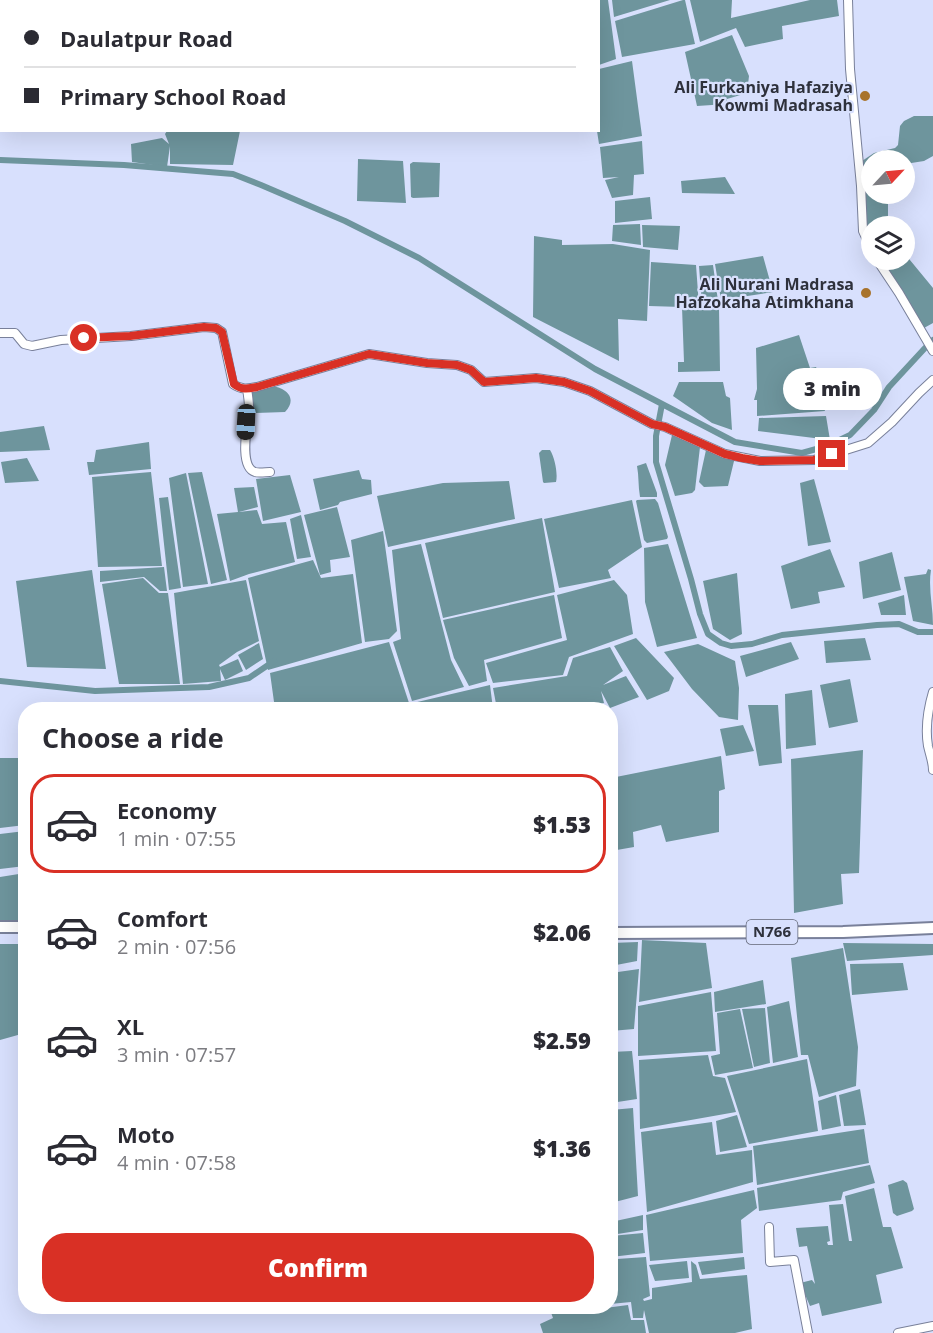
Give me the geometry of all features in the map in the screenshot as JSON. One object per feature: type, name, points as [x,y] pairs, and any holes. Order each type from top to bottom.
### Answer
[{"type":"highway","points":[[0,927],[18,927]]},
{"type":"highway","name":"N766","points":[[618,933],[843,932],[933,927]]},
{"type":"street","points":[[848,0],[850,69],[862,216]]},
{"type":"street","points":[[883,270],[933,351]]},
{"type":"street","points":[[0,333],[15,333],[24,344],[32,346],[61,340],[130,336],[204,327],[216,328],[222,332],[234,384],[238,388],[247,389],[369,354],[457,365],[471,370],[484,382],[536,378],[564,382],[590,391],[652,424],[665,427],[725,454],[760,461],[814,460],[868,443],[933,380]]},
{"type":"street","points":[[247,389],[249,401],[245,436],[247,464],[256,472],[270,472]]},
{"type":"street","points":[[933,692],[927,720],[928,746],[933,770]]},
{"type":"street","points":[[769,1227],[770,1262],[794,1260],[808,1333]]},
{"type":"street","points":[[898,1333],[933,1326]]},
{"type":"shaded area","points":[[600,0],[608,0],[616,59],[600,65]]},
{"type":"shaded area","points":[[612,0],[670,0],[614,17]]},
{"type":"shaded area","points":[[685,0],[695,44],[622,57],[615,21]]},
{"type":"shaded area","points":[[690,0],[732,0],[731,18],[810,0],[837,0],[839,16],[782,26],[783,39],[745,47],[736,28],[700,42]]},
{"type":"shaded area","points":[[732,35],[749,76],[747,93],[727,99],[727,104],[697,106],[685,52]]},
{"type":"shaded area","points":[[632,61],[642,136],[599,144],[597,132],[600,132],[600,69]]},
{"type":"shaded area","points":[[914,116],[933,116],[933,156],[915,162],[915,150],[887,150],[898,145],[900,126]]},
{"type":"shaded area","points":[[166,132],[240,132],[233,165],[170,164],[170,146],[167,167],[132,162],[131,144],[162,138],[169,144]]},
{"type":"shaded area","points":[[642,141],[644,174],[634,175],[633,195],[612,198],[605,180],[619,177],[603,178],[600,147]]},
{"type":"shaded area","points":[[358,159],[403,161],[406,203],[357,201]]},
{"type":"shaded area","points":[[413,162],[440,163],[439,197],[411,197],[410,164]]},
{"type":"shaded area","points":[[725,177],[735,194],[682,193],[681,181]]},
{"type":"shaded area","points":[[650,197],[652,219],[615,223],[615,201]]},
{"type":"shaded area","points":[[865,204],[888,204],[888,216],[866,216]]},
{"type":"shaded area","points":[[640,224],[641,245],[612,241],[613,225]]},
{"type":"shaded area","points":[[642,225],[680,226],[678,250],[643,247]]},
{"type":"shaded area","points":[[534,236],[562,240],[562,245],[613,244],[650,250],[647,321],[618,319],[619,361],[533,317]]},
{"type":"shaded area","points":[[763,256],[773,292],[721,300],[715,264]]},
{"type":"shaded area","points":[[651,262],[696,265],[699,306],[702,306],[699,266],[713,265],[719,308],[720,371],[678,372],[678,362],[684,362],[682,307],[649,306]]},
{"type":"shaded area","points":[[915,266],[933,288],[933,323],[922,328],[887,270],[915,270]]},
{"type":"shaded area","points":[[799,335],[810,368],[816,367],[828,393],[820,395],[825,411],[757,416],[757,400],[754,400],[757,389],[756,348]]},
{"type":"shaded area","points":[[679,382],[723,382],[726,396],[730,398],[732,430],[712,423],[673,396]]},
{"type":"shaded area","points":[[267,386],[278,387],[290,396],[291,401],[285,412],[256,413],[251,403],[251,391]]},
{"type":"shaded area","points":[[826,416],[830,440],[758,431],[759,418]]},
{"type":"shaded area","points":[[44,426],[50,450],[0,452],[0,432]]},
{"type":"shaded area","points":[[673,434],[700,447],[695,490],[692,493],[675,496],[665,465]]},
{"type":"shaded area","points":[[149,442],[151,469],[89,475],[87,462],[94,462],[96,450]]},
{"type":"shaded area","points":[[542,450],[550,450],[552,453],[556,482],[543,482],[539,453]]},
{"type":"shaded area","points":[[706,450],[735,457],[728,486],[704,487],[699,482]]},
{"type":"shaded area","points":[[27,458],[39,481],[5,483],[1,462]]},
{"type":"shaded area","points":[[646,463],[657,497],[640,497],[637,466]]},
{"type":"shaded area","points":[[359,470],[362,479],[371,480],[372,494],[320,510],[313,479]]},
{"type":"shaded area","points":[[151,472],[162,566],[98,567],[92,477]]},
{"type":"shaded area","points":[[202,472],[227,580],[211,584],[188,473]]},
{"type":"shaded area","points":[[186,473],[208,584],[183,587],[169,478]]},
{"type":"shaded area","points":[[290,475],[301,512],[263,521],[256,479]]},
{"type":"shaded area","points":[[814,479],[831,542],[808,546],[800,483]]},
{"type":"shaded area","points":[[509,481],[515,519],[388,547],[377,496],[443,483]]},
{"type":"shaded area","points":[[254,487],[258,507],[239,512],[257,510],[262,524],[286,522],[295,562],[230,581],[217,514],[238,512],[234,488]]},
{"type":"shaded area","points":[[168,497],[181,588],[169,590],[159,498]]},
{"type":"shaded area","points":[[655,499],[668,537],[647,543],[644,540],[636,501]]},
{"type":"shaded area","points":[[632,500],[642,547],[608,570],[611,578],[559,588],[544,519]]},
{"type":"shaded area","points":[[337,507],[350,557],[330,560],[331,572],[320,575],[304,515]]},
{"type":"shaded area","points":[[301,515],[311,557],[297,559],[290,519]]},
{"type":"shaded area","points":[[542,518],[555,592],[443,618],[425,543]]},
{"type":"shaded area","points":[[383,531],[397,631],[389,639],[365,642],[351,540]]},
{"type":"shaded area","points":[[421,544],[451,660],[464,687],[412,701],[393,642],[401,639],[392,550]]},
{"type":"shaded area","points":[[668,544],[697,638],[657,647],[645,602],[644,548]]},
{"type":"shaded area","points":[[830,549],[845,587],[818,592],[820,603],[791,609],[781,566]]},
{"type":"shaded area","points":[[892,552],[901,590],[863,599],[859,562]]},
{"type":"shaded area","points":[[313,560],[321,578],[353,574],[362,643],[268,670],[248,578]]},
{"type":"shaded area","points":[[164,567],[167,591],[160,591],[144,577],[100,582],[100,571]]},
{"type":"shaded area","points":[[928,569],[931,570],[933,625],[913,621],[904,577],[926,574]]},
{"type":"shaded area","points":[[92,570],[106,669],[27,667],[16,581]]},
{"type":"shaded area","points":[[737,573],[742,634],[730,640],[713,629],[703,581]]},
{"type":"shaded area","points":[[143,578],[159,593],[168,593],[180,684],[119,684],[102,584]]},
{"type":"shaded area","points":[[246,580],[259,641],[237,652],[219,665],[220,667],[238,659],[243,671],[225,680],[220,669],[221,681],[183,684],[174,593]]},
{"type":"shaded area","points":[[614,580],[627,595],[633,634],[569,657],[563,675],[493,683],[486,663],[567,640],[557,595]]},
{"type":"shaded area","points":[[554,595],[562,638],[484,660],[487,681],[469,686],[454,658],[443,620]]},
{"type":"shaded area","points":[[904,595],[906,615],[881,615],[878,603]]},
{"type":"shaded area","points":[[636,638],[674,678],[669,691],[647,700],[614,646]]},
{"type":"shaded area","points":[[865,638],[871,660],[826,663],[824,641]]},
{"type":"shaded area","points":[[389,642],[409,702],[274,702],[270,673]]},
{"type":"shaded area","points":[[791,642],[799,659],[746,677],[740,656]]},
{"type":"shaded area","points":[[259,643],[263,659],[246,670],[238,655]]},
{"type":"shaded area","points":[[698,644],[735,661],[739,688],[738,720],[719,717],[692,689],[664,652]]},
{"type":"shaded area","points":[[610,647],[623,671],[603,685],[626,676],[639,697],[618,705],[618,702],[607,702],[601,691],[604,702],[496,702],[493,688],[567,676],[573,658]]},
{"type":"shaded area","points":[[850,679],[858,722],[829,728],[820,685]]},
{"type":"shaded area","points":[[490,685],[492,702],[417,702]]},
{"type":"shaded area","points":[[812,690],[816,745],[786,749],[785,694]]},
{"type":"shaded area","points":[[748,705],[778,705],[782,763],[759,766]]},
{"type":"shaded area","points":[[743,725],[754,751],[726,756],[720,729]]},
{"type":"shaded area","points":[[863,750],[859,873],[841,874],[843,904],[794,913],[791,759]]},
{"type":"shaded area","points":[[721,756],[725,789],[719,791],[719,832],[666,842],[661,825],[633,832],[634,847],[618,850],[618,777]]},
{"type":"shaded area","points":[[0,758],[18,758],[18,826],[0,828]]},
{"type":"shaded area","points":[[18,832],[18,867],[0,869],[0,834]]},
{"type":"shaded area","points":[[18,874],[18,922],[0,921],[0,877]]},
{"type":"shaded area","points":[[642,940],[706,943],[712,988],[639,1002]]},
{"type":"shaded area","points":[[638,942],[637,961],[618,965],[618,943]]},
{"type":"shaded area","points":[[843,943],[933,944],[933,955],[847,961]]},
{"type":"shaded area","points":[[0,944],[18,944],[18,1035],[0,1040]]},
{"type":"shaded area","points":[[843,948],[858,1047],[856,1086],[819,1097],[808,1055],[801,1055],[791,958]]},
{"type":"shaded area","points":[[903,963],[908,990],[852,995],[850,964]]},
{"type":"shaded area","points":[[639,969],[634,1029],[618,1030],[618,972]]},
{"type":"shaded area","points":[[763,980],[766,1004],[715,1012],[714,992]]},
{"type":"shaded area","points":[[711,992],[716,1051],[638,1056],[638,1006]]},
{"type":"shaded area","points":[[789,1001],[798,1057],[773,1063],[767,1007]]},
{"type":"shaded area","points":[[765,1008],[770,1063],[754,1067],[742,1009]]},
{"type":"shaded area","points":[[740,1009],[753,1068],[715,1075],[711,1056],[720,1054],[717,1013]]},
{"type":"shaded area","points":[[632,1051],[637,1099],[618,1102],[618,1052]]},
{"type":"shaded area","points":[[708,1055],[713,1076],[725,1078],[736,1112],[640,1129],[639,1060]]},
{"type":"shaded area","points":[[807,1059],[818,1131],[749,1144],[727,1076]]},
{"type":"shaded area","points":[[860,1089],[866,1125],[844,1126],[839,1095]]},
{"type":"shaded area","points":[[836,1095],[841,1126],[822,1130],[818,1101]]},
{"type":"shaded area","points":[[633,1108],[638,1196],[618,1201],[618,1109]]},
{"type":"shaded area","points":[[737,1115],[747,1147],[720,1152],[716,1121]]},
{"type":"shaded area","points":[[712,1122],[716,1155],[752,1150],[753,1182],[647,1212],[641,1132]]},
{"type":"shaded area","points":[[864,1129],[869,1163],[757,1185],[753,1146]]},
{"type":"shaded area","points":[[870,1165],[875,1183],[843,1192],[841,1200],[759,1211],[757,1188]]},
{"type":"shaded area","points":[[903,1180],[907,1183],[914,1209],[897,1216],[893,1213],[888,1185]]},
{"type":"shaded area","points":[[874,1188],[883,1227],[891,1227],[903,1268],[876,1275],[882,1303],[822,1316],[819,1303],[810,1306],[800,1283],[812,1280],[815,1284],[807,1246],[799,1247],[796,1228],[828,1226],[830,1241],[827,1242],[828,1245],[833,1245],[829,1205],[843,1204],[849,1241],[852,1241],[845,1196]]},
{"type":"shaded area","points":[[754,1190],[757,1208],[741,1220],[743,1253],[650,1261],[646,1215]]},
{"type":"shaded area","points":[[643,1215],[643,1230],[618,1234],[618,1220]]},
{"type":"shaded area","points":[[643,1233],[645,1253],[618,1256],[618,1235]]},
{"type":"shaded area","points":[[646,1257],[650,1296],[643,1299],[644,1301],[652,1299],[652,1288],[692,1282],[691,1261],[696,1265],[700,1279],[747,1275],[752,1329],[735,1333],[649,1333],[644,1310],[643,1318],[633,1318],[631,1302],[618,1303],[618,1259]]},
{"type":"shaded area","points":[[744,1257],[745,1269],[702,1275],[698,1262]]},
{"type":"shaded area","points":[[687,1261],[689,1278],[655,1281],[649,1265]]},
{"type":"shaded area","points":[[628,1305],[631,1320],[644,1320],[646,1333],[543,1333],[540,1324],[553,1318],[552,1314],[618,1314],[618,1306]]},
{"type":"waterway","points":[[0,160],[124,165],[233,174],[345,221],[419,258],[595,369],[735,442],[802,453],[827,446],[850,435],[874,410],[889,387],[925,348]]},
{"type":"waterway","points":[[662,404],[656,436],[656,462],[700,614],[708,634],[721,643],[731,646],[752,644],[782,635],[877,625],[899,624],[918,632],[933,632]]},
{"type":"waterway","points":[[0,681],[95,691],[209,687],[249,678],[274,661]]},
{"type":"place","name":"Ali Furkaniya Hafaziya Kowmi Madrasah","points":[[865,96]]},
{"type":"place","name":"Ali Nurani Madrasa Hafzokaha Atimkhana","points":[[866,293]]},
{"type":"route","points":[[84,338],[130,336],[204,327],[216,328],[222,332],[234,384],[238,388],[247,389],[369,354],[457,365],[471,370],[484,382],[536,378],[564,382],[590,391],[652,424],[665,427],[725,454],[760,461],[814,460],[832,454]]}]
